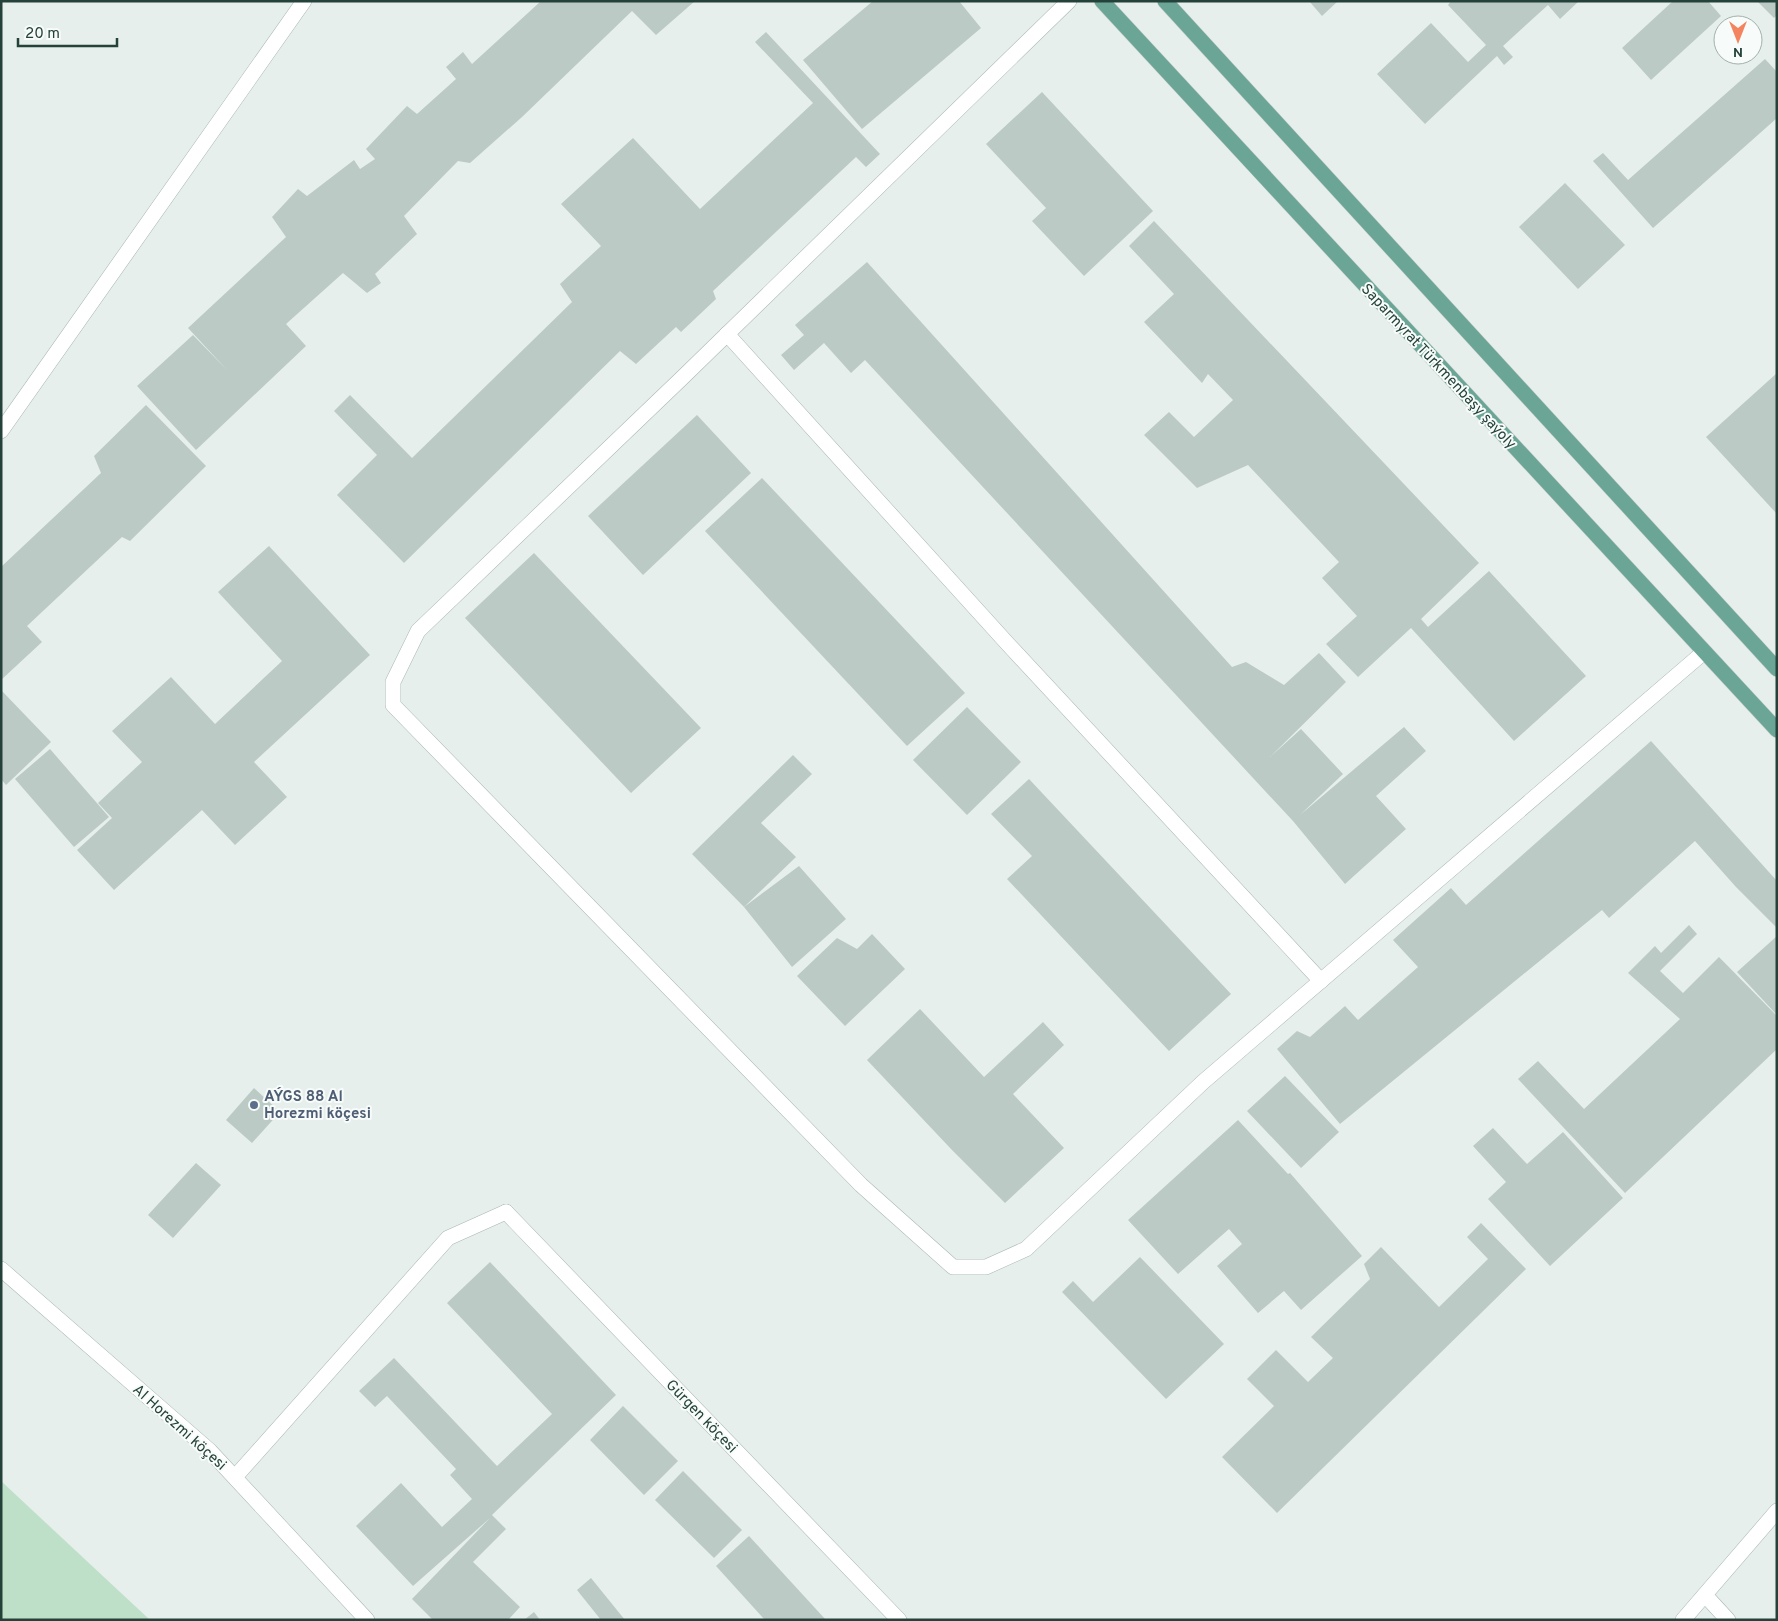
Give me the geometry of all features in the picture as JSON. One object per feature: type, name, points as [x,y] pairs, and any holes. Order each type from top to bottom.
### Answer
[{"type":"main road","name":"Saparmyrat Türkmenbaşy şaýoly","points":[[1102,1],[1777,730]]},
{"type":"main road","points":[[1165,1],[1777,669]]},
{"type":"street","points":[[1,431],[304,1]]},
{"type":"street","points":[[1069,1],[728,334],[418,631],[393,682],[393,705],[861,1185],[953,1267],[986,1267],[1026,1249],[1203,1082],[1704,652]]},
{"type":"street","points":[[728,334],[1006,642],[1321,981]]},
{"type":"street","name":"Gürgen köçesi","points":[[235,1477],[448,1238],[506,1212],[899,1620]]},
{"type":"street","name":"Al Horezmi köçesi","points":[[1,1269],[210,1450],[366,1620]]},
{"type":"street","points":[[1683,1620],[1777,1511]]},
{"type":"street","points":[[1705,1594],[1728,1620]]},
{"type":"green space","points":[[1,1481],[150,1620],[1,1620]]},
{"type":"building","points":[[541,1],[695,1],[656,35],[632,11],[522,117],[470,163],[458,161],[404,216],[417,234],[375,274],[381,283],[367,293],[343,273],[286,324],[306,346],[196,450],[137,386],[193,335],[228,371],[188,328],[286,237],[272,217],[298,189],[307,196],[354,160],[360,169],[375,159],[366,149],[407,106],[417,114],[456,79],[446,67],[463,52],[472,64]]},
{"type":"building","points":[[873,1],[959,1],[981,28],[862,129],[803,60]]},
{"type":"building","points":[[1309,1],[1338,1],[1322,16]]},
{"type":"building","points":[[1451,1],[1579,1],[1560,19],[1548,5],[1503,46],[1513,57],[1504,65],[1497,56],[1425,124],[1377,74],[1431,23],[1468,62],[1486,45],[1448,5]]},
{"type":"building","points":[[1673,1],[1708,1],[1720,15],[1713,15],[1713,23],[1651,80],[1622,48]]},
{"type":"building","points":[[1757,1],[1777,1],[1777,15],[1774,18]]},
{"type":"building","points":[[766,32],[880,154],[866,167],[856,157],[713,291],[716,299],[681,332],[676,327],[636,364],[620,351],[404,563],[337,495],[377,455],[334,411],[350,395],[412,458],[572,302],[560,284],[601,246],[561,204],[633,138],[700,209],[813,103],[755,42]]},
{"type":"building","points":[[1765,59],[1777,72],[1777,118],[1653,228],[1593,161],[1603,153],[1628,180],[1758,65],[1763,65]]},
{"type":"building","points":[[1042,92],[1153,211],[1084,276],[1032,221],[1046,208],[986,144]]},
{"type":"building","points":[[1565,183],[1625,245],[1578,289],[1519,227]]},
{"type":"building","points":[[1154,221],[1479,563],[1421,619],[1428,627],[1489,571],[1586,676],[1514,741],[1411,628],[1358,677],[1326,644],[1357,616],[1322,578],[1339,562],[1248,465],[1197,488],[1144,435],[1169,412],[1194,437],[1233,400],[1208,374],[1202,383],[1144,322],[1174,294],[1129,246]]},
{"type":"building","points":[[867,262],[1232,667],[1246,662],[1284,685],[1319,653],[1346,682],[1270,757],[1301,729],[1343,774],[1300,815],[1404,727],[1426,751],[1376,796],[1406,829],[1345,884],[1293,821],[865,360],[851,373],[824,343],[794,370],[781,355],[804,335],[795,325]]},
{"type":"building","points":[[1777,373],[1777,514],[1706,437]]},
{"type":"building","points":[[146,405],[206,466],[130,541],[122,537],[27,626],[42,642],[1,680],[1,567],[101,473],[94,456]]},
{"type":"building","points":[[697,415],[751,473],[643,575],[588,516]]},
{"type":"building","points":[[762,478],[965,693],[907,746],[705,531]]},
{"type":"building","points":[[269,546],[370,655],[254,762],[287,797],[235,845],[202,810],[114,890],[77,850],[112,818],[98,803],[142,762],[112,731],[171,677],[215,724],[282,661],[218,592]]},
{"type":"building","points":[[534,553],[701,728],[631,793],[465,618]]},
{"type":"building","points":[[1,690],[51,742],[6,785],[1,779]]},
{"type":"building","points":[[967,707],[1021,762],[967,815],[913,760]]},
{"type":"building","points":[[1651,741],[1777,881],[1777,928],[1736,887],[1695,841],[1609,918],[1602,910],[1340,1124],[1277,1049],[1297,1031],[1310,1037],[1345,1006],[1358,1020],[1418,967],[1393,940],[1451,888],[1466,905]]},
{"type":"building","points":[[50,749],[109,817],[74,847],[15,779]]},
{"type":"building","points":[[793,755],[812,774],[761,823],[796,857],[744,907],[692,854]]},
{"type":"building","points":[[1029,779],[1231,994],[1169,1051],[1007,879],[1032,856],[991,814]]},
{"type":"building","points":[[799,866],[846,919],[792,967],[744,907]]},
{"type":"building","points":[[1689,925],[1697,934],[1660,971],[1683,993],[1719,957],[1777,1016],[1777,1049],[1625,1193],[1518,1079],[1538,1061],[1584,1109],[1680,1019],[1628,973],[1655,946],[1661,953]]},
{"type":"building","points":[[872,934],[905,969],[845,1026],[797,976],[837,938],[857,949]]},
{"type":"building","points":[[1777,936],[1777,1015],[1737,972]]},
{"type":"building","points":[[920,1009],[984,1077],[1043,1022],[1064,1045],[1013,1094],[1064,1148],[1005,1203],[867,1060]]},
{"type":"building","points":[[1285,1076],[1339,1132],[1301,1168],[1247,1111]]},
{"type":"building","points":[[254,1088],[280,1112],[252,1143],[226,1120]]},
{"type":"building","points":[[1238,1120],[1288,1174],[1290,1173],[1362,1256],[1301,1310],[1284,1291],[1258,1313],[1217,1266],[1242,1244],[1229,1229],[1178,1274],[1128,1220]]},
{"type":"building","points":[[1493,1128],[1527,1164],[1563,1132],[1623,1198],[1550,1266],[1488,1199],[1506,1182],[1473,1146]]},
{"type":"building","points":[[196,1163],[221,1185],[173,1238],[148,1215]]},
{"type":"building","points":[[1481,1223],[1526,1269],[1277,1513],[1222,1457],[1274,1406],[1247,1379],[1276,1350],[1308,1382],[1333,1358],[1311,1337],[1370,1279],[1364,1264],[1381,1247],[1439,1307],[1488,1259],[1467,1237]]},
{"type":"building","points":[[1140,1257],[1224,1344],[1166,1399],[1062,1292],[1073,1281],[1093,1302]]},
{"type":"building","points":[[490,1262],[616,1395],[492,1515],[506,1529],[473,1562],[520,1607],[508,1620],[433,1620],[412,1599],[490,1518],[413,1586],[356,1526],[401,1483],[442,1527],[472,1499],[450,1475],[456,1469],[387,1396],[375,1407],[359,1391],[394,1358],[497,1466],[552,1414],[447,1303]]},
{"type":"building","points":[[623,1406],[678,1461],[644,1495],[590,1440]]},
{"type":"building","points":[[683,1471],[742,1530],[714,1558],[655,1500]]},
{"type":"building","points":[[749,1536],[826,1620],[765,1620],[716,1566]]},
{"type":"building","points":[[591,1578],[625,1620],[601,1620],[577,1590]]},
{"type":"building","points":[[534,1612],[540,1620],[524,1620]]},
{"type":"place","name":"AÝGS 88 Al Horezmi köçesi","points":[[254,1105]]}]
